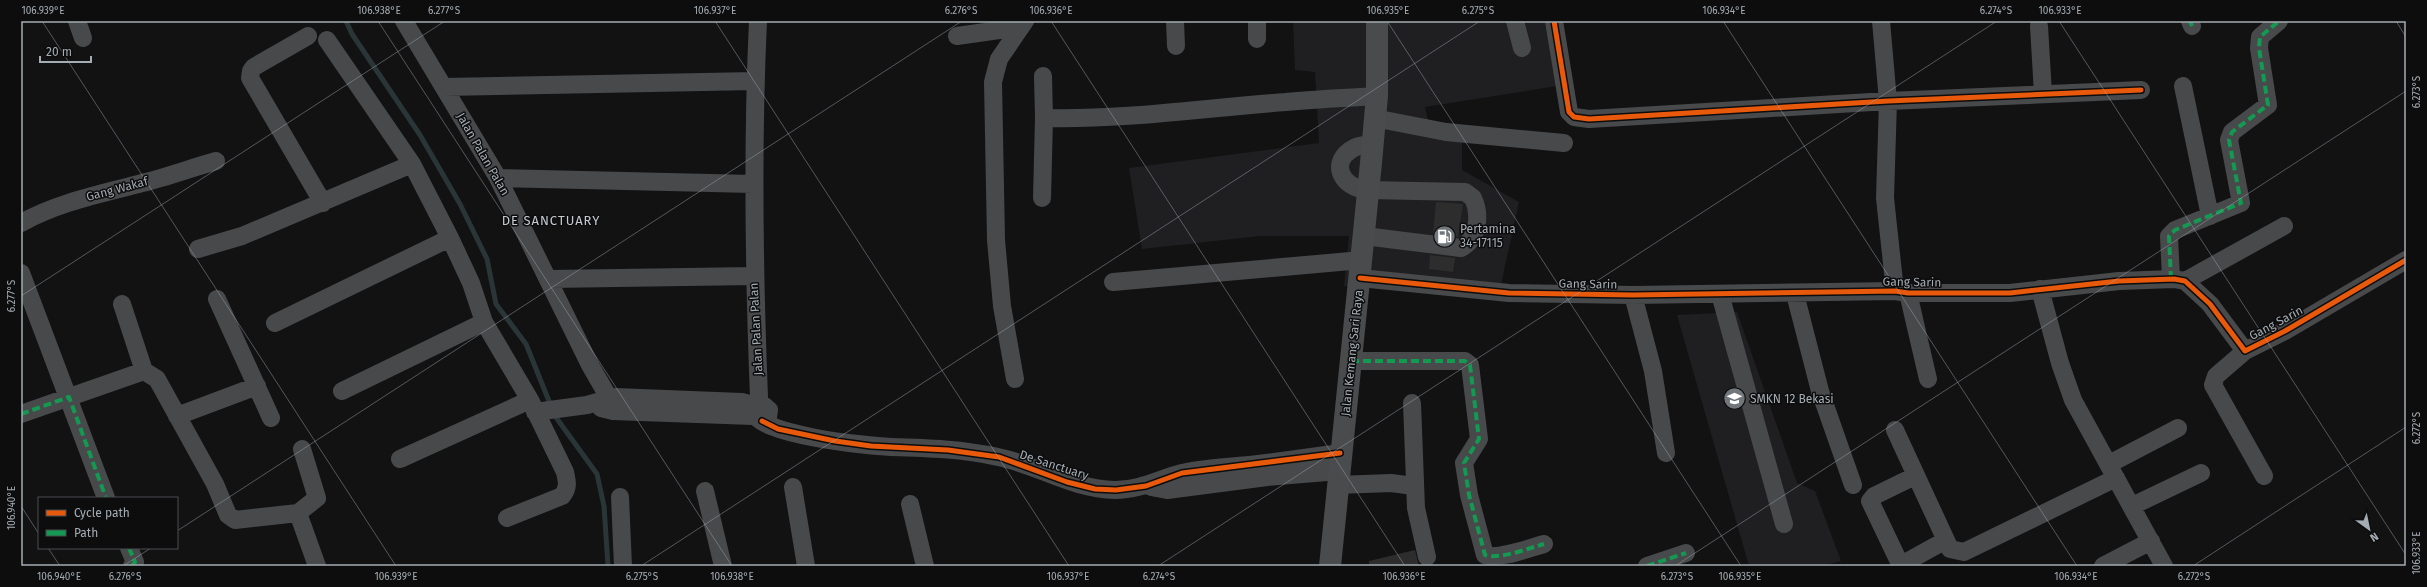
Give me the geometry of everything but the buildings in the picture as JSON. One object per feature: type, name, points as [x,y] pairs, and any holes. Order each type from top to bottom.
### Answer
[{"type":"main road","name":"Jalan Kemang Sari Raya","points":[[1330,566],[1361,269],[1377,96],[1377,21]]},
{"type":"street","points":[[77,21],[83,38]]},
{"type":"street","name":"Jalan Palan Palan","points":[[404,21],[498,178],[611,405]]},
{"type":"street","name":"Jalan Palan Palan","points":[[758,21],[753,184],[754,276],[760,409]]},
{"type":"street","points":[[1175,21],[1176,46]]},
{"type":"street","points":[[1515,21],[1522,48]]},
{"type":"street","points":[[1554,21],[1569,112],[1574,117],[1589,118],[1888,101],[2141,90]]},
{"type":"street","points":[[1881,21],[1888,101],[1885,198],[1902,292],[1928,379]]},
{"type":"street","points":[[2279,21],[2265,30],[2260,37],[2259,48],[2268,105],[2232,132],[2229,140],[2241,203],[2175,230],[2169,236],[2178,280],[2284,226]]},
{"type":"street","points":[[957,36],[1023,24]]},
{"type":"street","points":[[1015,379],[1002,306],[996,240],[993,82],[999,59],[1023,24]]},
{"type":"street","points":[[2038,26],[2043,94]]},
{"type":"street","points":[[308,36],[254,66],[251,71],[250,78],[323,203]]},
{"type":"street","points":[[327,40],[412,164],[471,283],[484,322],[539,407],[565,472],[567,490],[560,497],[507,518]]},
{"type":"street","points":[[1042,198],[1044,118],[1043,76]]},
{"type":"street","points":[[444,87],[755,81]]},
{"type":"street","points":[[2183,86],[2210,216]]},
{"type":"street","points":[[1044,118],[1094,118],[1377,96]]},
{"type":"street","points":[[1374,118],[1446,132],[1564,144]]},
{"type":"street","points":[[1364,236],[1461,248],[1473,238],[1478,217],[1477,206],[1473,198],[1465,192],[1368,190],[1357,189],[1349,186],[1342,176],[1340,165],[1344,155],[1355,147],[1372,144]]},
{"type":"street","name":"Gang Wakaf","points":[[21,223],[56,207],[86,197],[143,183],[216,161]]},
{"type":"street","points":[[198,249],[242,236],[323,203],[412,164]]},
{"type":"street","points":[[498,178],[753,184]]},
{"type":"street","points":[[275,323],[450,238]]},
{"type":"street","name":"Gang Sarin","points":[[1113,282],[1361,269],[1509,293],[1633,295],[1902,292],[2010,293],[2119,281],[2178,280],[2210,304],[2245,351],[2285,331],[2406,260]]},
{"type":"street","points":[[21,273],[106,497]]},
{"type":"street","points":[[549,279],[754,276]]},
{"type":"street","points":[[2040,289],[2060,364],[2073,400],[2164,566]]},
{"type":"street","points":[[1720,294],[1784,524]]},
{"type":"street","points":[[1795,294],[1820,391],[1853,485]]},
{"type":"street","points":[[1633,295],[1653,371],[1666,453]]},
{"type":"street","points":[[217,299],[271,418]]},
{"type":"street","points":[[122,304],[144,371],[157,379],[215,484],[231,519],[235,520],[298,513],[318,497],[302,449]]},
{"type":"street","points":[[342,391],[484,322]]},
{"type":"street","points":[[2245,351],[2216,376],[2213,385],[2264,476]]},
{"type":"street","points":[[1351,361],[1465,361],[1470,365],[1479,439],[1464,463],[1469,494],[1485,555],[1490,556],[1509,553],[1544,544]]},
{"type":"street","points":[[21,414],[144,371]]},
{"type":"street","points":[[177,416],[257,386]]},
{"type":"street","points":[[400,459],[539,407],[742,402],[760,409]]},
{"type":"street","points":[[1412,403],[1416,508],[1427,557]]},
{"type":"street","name":"De Sanctuary","points":[[760,409],[778,429],[807,436],[871,446],[948,450],[999,457],[1067,482],[1095,489],[1116,490],[1146,486],[1182,473],[1339,470],[1391,483],[1414,486]]},
{"type":"street","points":[[1895,430],[1950,549],[1966,559],[2113,471],[2178,428]]},
{"type":"street","points":[[2132,506],[2201,473]]},
{"type":"street","points":[[1915,476],[1874,496],[1870,501],[1901,565],[1946,540]]},
{"type":"street","points":[[793,487],[806,566]]},
{"type":"street","points":[[705,491],[724,566]]},
{"type":"street","points":[[620,497],[624,566]]},
{"type":"street","points":[[910,504],[925,566]]},
{"type":"street","points":[[298,513],[317,566]]},
{"type":"street","points":[[2103,566],[2151,541]]},
{"type":"street","points":[[128,549],[135,562],[132,566]]},
{"type":"street","points":[[1647,566],[1686,553]]},
{"type":"shaded area","points":[[1293,21],[1548,21],[1563,85],[1425,107],[1431,133],[1462,138],[1462,170],[1519,202],[1498,298],[1344,286],[1349,236],[1260,236],[1142,249],[1129,168],[1319,143],[1315,72],[1295,70]]},
{"type":"shaded area","name":"SMKN 12 Bekasi","points":[[1737,312],[1797,483],[1815,491],[1841,561],[1823,566],[1749,566],[1677,315]]},
{"type":"waterway","points":[[346,21],[352,34],[420,135],[460,204],[487,259],[496,304],[526,344],[555,416],[597,474],[604,506],[608,566]]},
{"type":"marked path","points":[[2190,21],[2192,26]]},
{"type":"marked path","points":[[2171,279],[2169,236],[2175,230],[2241,203],[2229,140],[2232,132],[2268,105],[2259,48],[2260,37],[2279,21]]},
{"type":"marked path","points":[[1351,361],[1465,361],[1470,365],[1479,439],[1464,463],[1469,495],[1485,555],[1506,555],[1544,544]]},
{"type":"marked path","points":[[21,414],[69,397],[106,497]]},
{"type":"marked path","points":[[129,549],[135,562],[132,566]]},
{"type":"marked path","points":[[1647,566],[1686,553]]},
{"type":"cycle path","points":[[1554,21],[1569,112],[1574,117],[1589,119],[1888,101],[2141,90]]},
{"type":"cycle path","points":[[1360,278],[1509,293],[1633,295],[1895,291],[1908,293],[2010,293],[2119,281],[2174,279],[2185,281],[2210,304],[2245,351],[2285,331],[2406,260]]},
{"type":"cycle path","points":[[762,421],[778,429],[835,441],[871,446],[948,450],[999,457],[1067,482],[1095,489],[1116,490],[1146,486],[1182,473],[1340,453]]},
{"type":"place","name":"Pertamina 34-17115","points":[[1445,236]]},
{"type":"place","name":"SMKN 12 Bekasi","points":[[1735,399]]},
{"type":"district","name":"DE SANCTUARY","points":[[551,220]]}]
